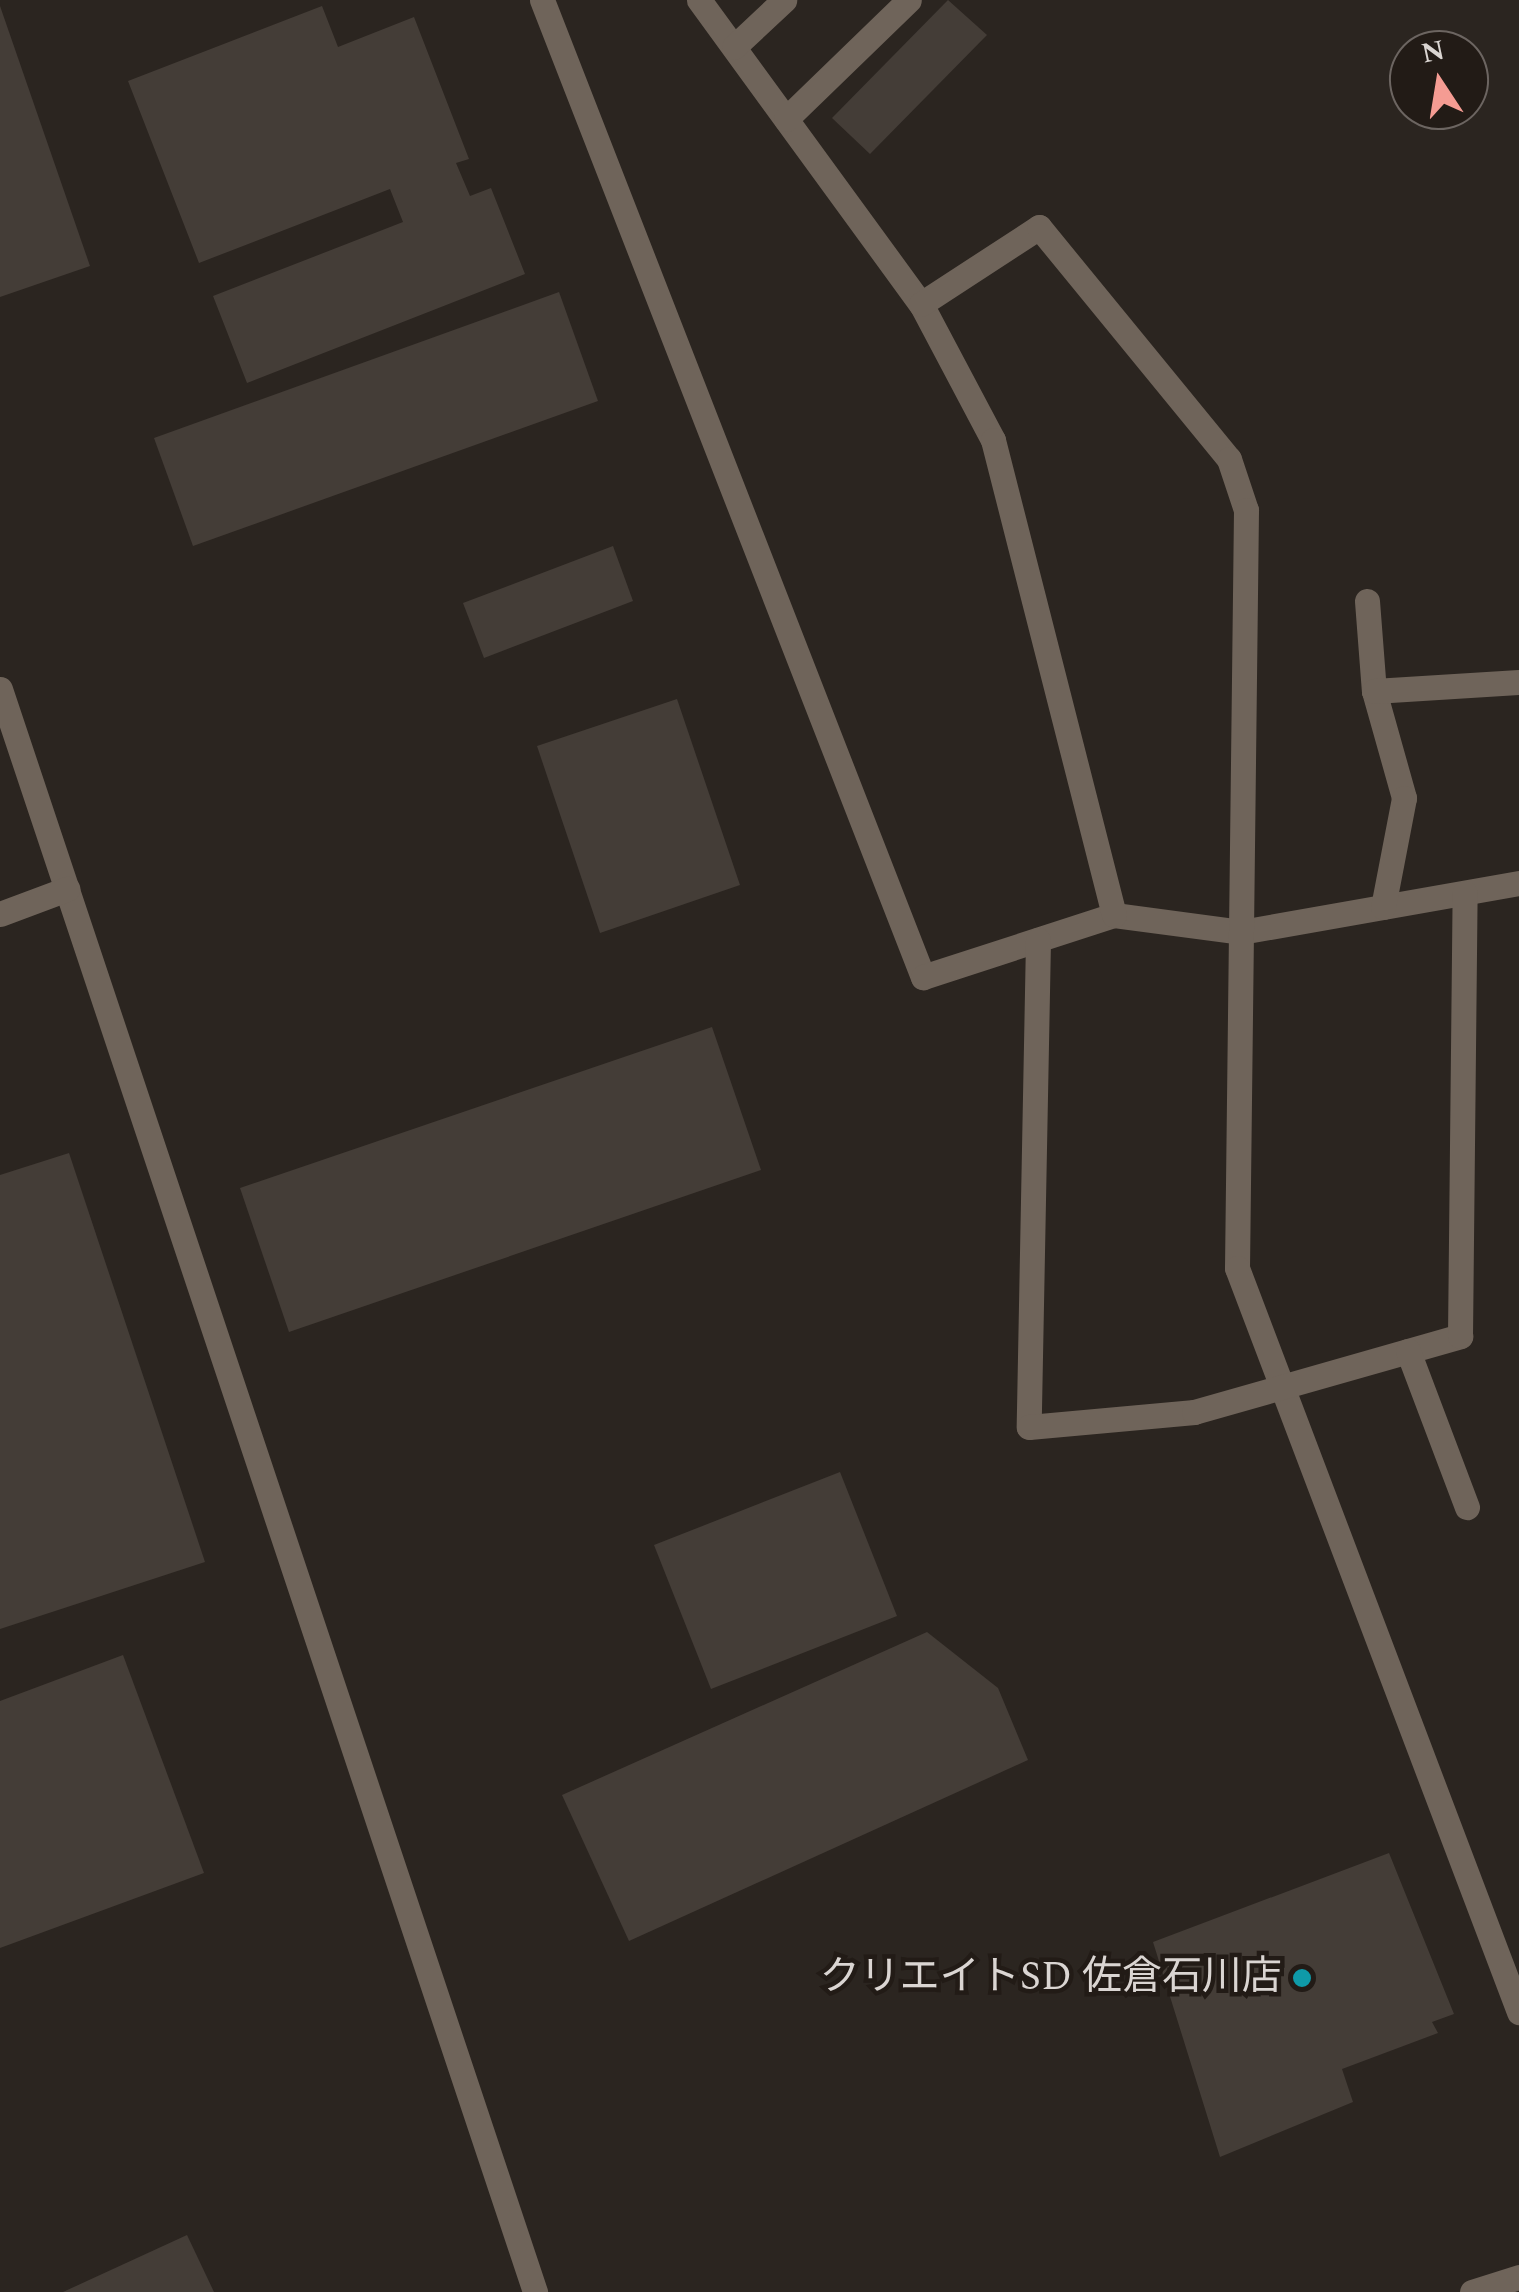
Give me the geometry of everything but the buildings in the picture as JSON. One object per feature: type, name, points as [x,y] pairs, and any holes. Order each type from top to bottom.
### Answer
[{"type":"street","points":[[542,0],[923,977],[1114,915],[1241,932],[1519,883]]},
{"type":"street","points":[[700,0],[921,304],[993,440],[1114,915]]},
{"type":"street","points":[[734,48],[784,0]]},
{"type":"street","points":[[786,118],[909,0]]},
{"type":"street","points":[[921,304],[1039,227],[1228,459],[1246,510],[1237,1268],[1285,1386],[1519,2012]]},
{"type":"street","points":[[1366,600],[1374,691],[1404,798],[1383,907]]},
{"type":"street","points":[[1374,691],[1519,682]]},
{"type":"street","points":[[0,689],[534,2292]]},
{"type":"street","points":[[0,914],[67,890]]},
{"type":"street","points":[[1038,940],[1028,1427],[1194,1412],[1460,1336],[1465,893]]},
{"type":"street","points":[[1408,1351],[1467,1507]]},
{"type":"street","points":[[1472,2292],[1519,2277]]},
{"type":"place","name":"クリエイトSD 佐倉石川店","points":[[1302,1978]]}]
